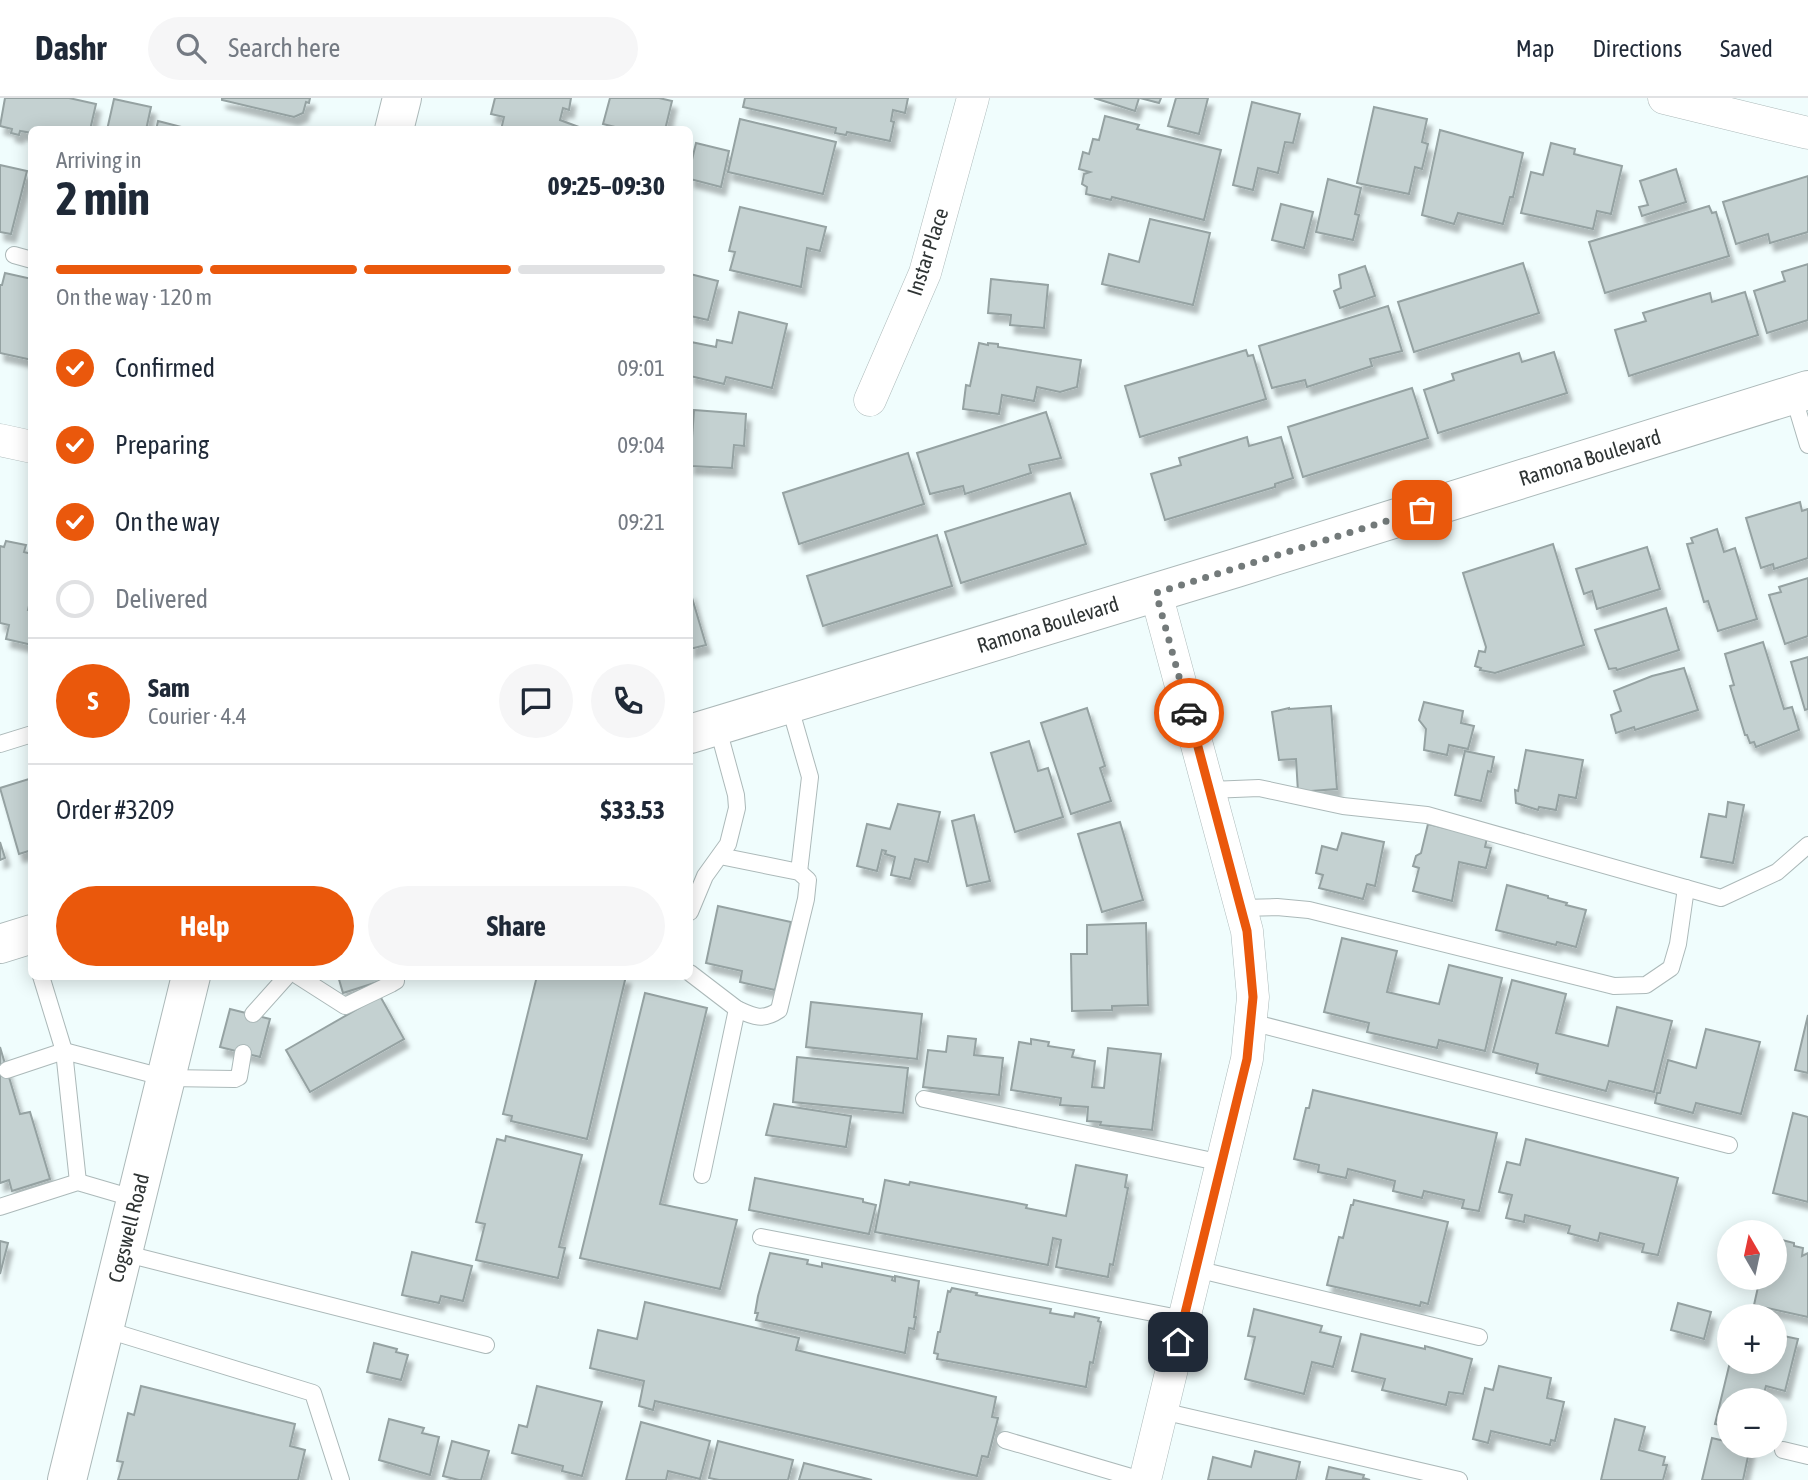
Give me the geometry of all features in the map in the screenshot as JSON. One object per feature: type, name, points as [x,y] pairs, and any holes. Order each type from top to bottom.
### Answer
[{"type":"main road","points":[[395,126],[402,98]]},
{"type":"main road","name":"Ramona Boulevard","points":[[703,730],[1800,393]]},
{"type":"main road","name":"Cogswell Road","points":[[67,1480],[190,980]]},
{"type":"street","name":"Instar Place","points":[[870,400],[925,273],[972,98]]},
{"type":"street","points":[[1664,98],[1808,133]]},
{"type":"street","points":[[0,440],[28,446]]},
{"type":"street","points":[[1143,1480],[1247,1059],[1253,997],[1247,931],[1156,593]]},
{"type":"lane","points":[[14,256],[28,259]]},
{"type":"lane","points":[[1800,393],[1808,445]]},
{"type":"lane","points":[[789,704],[810,777],[799,872]]},
{"type":"lane","points":[[693,905],[705,876],[728,844],[737,808],[736,795],[703,730]]},
{"type":"lane","points":[[0,744],[28,735]]},
{"type":"lane","points":[[1210,790],[1259,788],[1343,806],[1427,815],[1721,898],[1777,873],[1808,845]]},
{"type":"lane","points":[[693,975],[737,1009],[758,1019],[771,1016],[779,1010],[806,899],[808,880],[799,872],[720,856]]},
{"type":"lane","points":[[1241,908],[1309,910],[1614,986],[1646,985],[1671,968],[1678,944],[1686,888]]},
{"type":"lane","points":[[42,980],[64,1051],[78,1182]]},
{"type":"lane","points":[[253,1014],[283,980]]},
{"type":"lane","points":[[304,980],[345,1006],[396,980]]},
{"type":"lane","points":[[702,1175],[737,1009]]},
{"type":"lane","points":[[1251,1022],[1729,1145]]},
{"type":"lane","points":[[7,1070],[64,1051],[166,1078],[235,1079],[239,1077],[243,1053]]},
{"type":"lane","points":[[924,1099],[1222,1163]]},
{"type":"lane","points":[[0,1207],[78,1182],[136,1199]]},
{"type":"lane","points":[[761,1237],[1184,1320]]},
{"type":"lane","points":[[123,1252],[486,1345]]},
{"type":"lane","points":[[1196,1269],[1479,1337]]},
{"type":"lane","points":[[104,1329],[313,1393],[341,1480]]},
{"type":"lane","points":[[1162,1411],[1459,1480]]},
{"type":"lane","points":[[1005,1440],[1143,1480]]},
{"type":"lane","points":[[1787,1451],[1808,1456]]},
{"type":"building","points":[[5,98],[69,98],[96,104],[91,126],[28,126],[28,132],[20,131],[19,135],[11,133],[12,129],[0,126]]},
{"type":"building","points":[[222,98],[310,98],[303,113],[294,117]]},
{"type":"building","points":[[495,98],[571,98],[569,110],[563,108],[560,120],[576,126],[502,126],[504,117],[491,114]]},
{"type":"building","points":[[610,98],[659,98],[672,101],[666,126],[603,124]]},
{"type":"building","points":[[745,98],[908,98],[905,113],[893,110],[891,121],[894,122],[890,141],[847,132],[846,135],[835,133],[836,128],[743,107]]},
{"type":"building","points":[[1094,98],[1139,98],[1135,111]]},
{"type":"building","points":[[1140,98],[1161,98],[1159,103]]},
{"type":"building","points":[[1176,98],[1208,98],[1199,134],[1168,126]]},
{"type":"building","points":[[114,99],[151,107],[147,126],[108,126]]},
{"type":"building","points":[[1252,102],[1300,114],[1293,143],[1285,142],[1278,173],[1258,168],[1253,190],[1233,185]]},
{"type":"building","points":[[1374,107],[1427,119],[1422,142],[1428,144],[1422,169],[1415,167],[1409,194],[1357,183]]},
{"type":"building","points":[[1105,116],[1139,125],[1137,129],[1221,150],[1204,220],[1112,197],[1111,200],[1086,194],[1087,187],[1082,184],[1084,174],[1090,172],[1079,169],[1083,152],[1089,154],[1093,139],[1099,140]]},
{"type":"building","points":[[740,119],[836,142],[823,194],[728,172]]},
{"type":"building","points":[[158,121],[177,126],[157,126]]},
{"type":"building","points":[[1440,130],[1523,153],[1513,197],[1510,197],[1503,224],[1458,213],[1454,224],[1422,215]]},
{"type":"building","points":[[696,143],[729,151],[721,187],[693,180]]},
{"type":"building","points":[[1551,143],[1575,149],[1574,154],[1622,166],[1611,214],[1597,211],[1593,229],[1521,213],[1531,172],[1543,175]]},
{"type":"building","points":[[0,165],[27,171],[11,234],[0,232]]},
{"type":"building","points":[[1676,169],[1686,202],[1642,216],[1639,207],[1648,205],[1640,181]]},
{"type":"building","points":[[1808,176],[1808,232],[1770,243],[1768,234],[1736,244],[1723,202]]},
{"type":"building","points":[[1328,179],[1361,188],[1355,214],[1359,215],[1353,240],[1316,232]]},
{"type":"building","points":[[1281,204],[1313,212],[1304,248],[1272,240]]},
{"type":"building","points":[[1709,206],[1712,213],[1716,212],[1729,256],[1605,293],[1589,242]]},
{"type":"building","points":[[740,207],[826,227],[820,251],[807,248],[801,287],[730,270],[735,252],[729,251]]},
{"type":"building","points":[[1150,219],[1210,233],[1193,305],[1102,284],[1109,254],[1139,262]]},
{"type":"building","points":[[1523,263],[1539,313],[1414,352],[1398,302]]},
{"type":"building","points":[[1808,264],[1808,320],[1767,333],[1754,291],[1785,281],[1782,272]]},
{"type":"building","points":[[1365,266],[1375,296],[1340,308],[1334,291],[1341,288],[1339,275]]},
{"type":"building","points":[[5,273],[28,278],[28,359],[0,353],[2,285]]},
{"type":"building","points":[[693,275],[718,281],[708,320],[693,317]]},
{"type":"building","points":[[991,279],[1048,285],[1044,328],[1010,325],[1011,315],[988,313]]},
{"type":"building","points":[[1745,292],[1758,335],[1629,376],[1615,330],[1646,321],[1643,313],[1710,293],[1712,302]]},
{"type":"building","points":[[1388,306],[1402,351],[1370,359],[1372,366],[1307,387],[1305,380],[1272,388],[1259,346]]},
{"type":"building","points":[[739,312],[787,324],[772,388],[726,377],[724,384],[693,377],[693,342],[716,347],[717,340],[732,343]]},
{"type":"building","points":[[979,343],[998,344],[998,347],[1081,360],[1077,387],[1060,392],[1037,387],[1034,401],[1002,395],[999,414],[963,409],[966,385],[970,386]]},
{"type":"building","points":[[1246,350],[1248,356],[1253,355],[1266,399],[1140,437],[1125,386]]},
{"type":"building","points":[[1554,352],[1567,393],[1438,433],[1424,390],[1454,380],[1452,374],[1519,353],[1522,362]]},
{"type":"building","points":[[1412,388],[1428,438],[1303,477],[1288,427]]},
{"type":"building","points":[[694,410],[746,414],[744,446],[734,445],[732,468],[693,466]]},
{"type":"building","points":[[1046,412],[1061,458],[1029,465],[1031,473],[965,494],[963,486],[930,494],[917,453]]},
{"type":"building","points":[[1247,437],[1249,446],[1281,437],[1293,478],[1275,484],[1275,487],[1165,520],[1151,474],[1181,465],[1179,458]]},
{"type":"building","points":[[908,453],[924,504],[799,544],[783,493]]},
{"type":"building","points":[[1070,493],[1086,544],[961,583],[945,532]]},
{"type":"building","points":[[1800,502],[1802,511],[1808,509],[1808,558],[1774,569],[1773,564],[1761,568],[1746,518]]},
{"type":"building","points":[[1717,529],[1724,552],[1735,548],[1757,619],[1718,631],[1708,601],[1704,602],[1687,544],[1693,543],[1691,538]]},
{"type":"building","points":[[937,535],[952,586],[823,626],[807,576]]},
{"type":"building","points":[[6,541],[26,545],[24,552],[28,553],[28,644],[6,639],[9,625],[0,623],[0,546],[4,547]]},
{"type":"building","points":[[1553,544],[1584,645],[1495,673],[1480,670],[1481,668],[1475,666],[1479,651],[1485,652],[1486,647],[1463,573]]},
{"type":"building","points":[[1647,547],[1660,589],[1597,609],[1592,591],[1584,594],[1576,569]]},
{"type":"building","points":[[1808,578],[1808,636],[1785,644],[1769,595],[1781,592],[1779,587]]},
{"type":"building","points":[[693,601],[706,645],[693,648]]},
{"type":"building","points":[[1666,608],[1679,650],[1617,670],[1609,669],[1595,630]]},
{"type":"building","points":[[1763,642],[1784,709],[1792,707],[1799,730],[1756,747],[1745,735],[1730,686],[1734,685],[1725,654]]},
{"type":"building","points":[[1808,657],[1808,709],[1805,710],[1791,662]]},
{"type":"building","points":[[1684,668],[1698,710],[1635,730],[1634,727],[1616,733],[1611,715],[1621,711],[1614,691],[1652,676]]},
{"type":"building","points":[[1424,702],[1463,711],[1461,723],[1474,726],[1468,749],[1449,745],[1447,755],[1424,750],[1426,729],[1419,720]]},
{"type":"building","points":[[1331,706],[1337,789],[1298,792],[1296,759],[1279,760],[1272,712],[1289,708]]},
{"type":"building","points":[[1087,708],[1105,766],[1100,768],[1111,801],[1071,814],[1041,723]]},
{"type":"building","points":[[1029,741],[1038,771],[1048,768],[1063,817],[1015,832],[991,753]]},
{"type":"building","points":[[1526,750],[1583,760],[1576,798],[1559,795],[1556,810],[1539,807],[1538,810],[1516,803],[1515,790],[1518,791]]},
{"type":"building","points":[[1465,751],[1494,757],[1481,801],[1455,795]]},
{"type":"building","points":[[28,779],[28,851],[19,854],[0,788]]},
{"type":"building","points":[[1728,802],[1744,805],[1733,863],[1701,857],[1709,814],[1726,817]]},
{"type":"building","points":[[898,804],[940,812],[928,862],[915,859],[910,879],[891,875],[895,857],[882,850],[877,871],[857,866],[867,824],[890,829]]},
{"type":"building","points":[[974,815],[990,881],[967,886],[952,821]]},
{"type":"building","points":[[1120,822],[1143,900],[1102,912],[1078,834]]},
{"type":"building","points":[[1428,824],[1487,838],[1485,847],[1491,848],[1486,868],[1459,862],[1452,901],[1413,891],[1419,868],[1413,866],[1416,856],[1421,853]]},
{"type":"building","points":[[1342,833],[1384,842],[1375,886],[1367,884],[1363,899],[1319,888],[1323,875],[1316,873],[1322,846],[1337,850]]},
{"type":"building","points":[[0,842],[5,858],[0,860]]},
{"type":"building","points":[[1507,885],[1586,910],[1576,947],[1557,942],[1556,945],[1496,930]]},
{"type":"building","points":[[718,906],[791,922],[775,990],[740,982],[742,971],[706,963]]},
{"type":"building","points":[[1146,923],[1148,1005],[1112,1006],[1112,1010],[1072,1011],[1071,954],[1087,954],[1087,925]]},
{"type":"building","points":[[1342,938],[1397,951],[1387,992],[1439,1004],[1449,965],[1502,978],[1485,1051],[1439,1040],[1437,1048],[1367,1032],[1369,1023],[1324,1012]]},
{"type":"building","points":[[339,980],[381,980],[381,981],[343,993]]},
{"type":"building","points":[[536,980],[625,980],[587,1139],[511,1121],[512,1116],[503,1114]]},
{"type":"building","points":[[1512,980],[1566,994],[1556,1033],[1608,1046],[1617,1007],[1672,1021],[1654,1092],[1609,1081],[1606,1091],[1536,1073],[1538,1064],[1493,1052]]},
{"type":"building","points":[[645,993],[707,1008],[660,1204],[737,1220],[720,1289],[580,1258]]},
{"type":"building","points":[[380,996],[404,1039],[310,1092],[286,1050]]},
{"type":"building","points":[[811,1002],[922,1014],[917,1059],[806,1047]]},
{"type":"building","points":[[230,1009],[270,1019],[260,1057],[220,1047]]},
{"type":"building","points":[[1808,1015],[1808,1073],[1795,1070]]},
{"type":"building","points":[[1706,1029],[1760,1042],[1741,1114],[1696,1103],[1693,1113],[1655,1103],[1668,1060],[1696,1068]]},
{"type":"building","points":[[948,1036],[976,1039],[974,1055],[1003,1058],[999,1095],[923,1087],[928,1050],[946,1052]]},
{"type":"building","points":[[1031,1039],[1049,1042],[1048,1046],[1074,1050],[1072,1057],[1095,1061],[1092,1087],[1104,1088],[1108,1048],[1161,1054],[1152,1130],[1100,1125],[1101,1122],[1087,1121],[1088,1107],[1060,1105],[1061,1098],[1011,1090],[1019,1042],[1031,1044]]},
{"type":"building","points":[[0,1047],[20,1114],[30,1112],[50,1179],[12,1191],[9,1180],[0,1183]]},
{"type":"building","points":[[797,1057],[908,1068],[903,1113],[793,1102]]},
{"type":"building","points":[[1313,1090],[1497,1133],[1479,1211],[1462,1208],[1464,1200],[1424,1191],[1422,1198],[1393,1191],[1395,1181],[1348,1169],[1346,1178],[1318,1172],[1319,1165],[1294,1159]]},
{"type":"building","points":[[774,1104],[851,1116],[846,1147],[766,1135]]},
{"type":"building","points":[[1793,1113],[1808,1117],[1808,1202],[1773,1193]]},
{"type":"building","points":[[506,1136],[582,1155],[559,1247],[565,1248],[558,1278],[476,1260],[485,1224],[476,1222],[497,1139],[505,1141]]},
{"type":"building","points":[[1526,1139],[1678,1178],[1658,1255],[1642,1252],[1644,1244],[1600,1233],[1598,1241],[1568,1233],[1570,1226],[1525,1215],[1524,1222],[1506,1218],[1512,1195],[1499,1192],[1507,1162],[1520,1165]]},
{"type":"building","points":[[1076,1165],[1127,1175],[1125,1187],[1128,1188],[1113,1265],[1110,1264],[1108,1277],[1056,1267],[1061,1240],[1053,1238],[1048,1265],[875,1232],[885,1180],[909,1185],[910,1182],[1027,1205],[1026,1208],[1066,1216]]},
{"type":"building","points":[[755,1178],[863,1199],[863,1202],[876,1205],[869,1234],[749,1210]]},
{"type":"building","points":[[1354,1200],[1448,1222],[1428,1304],[1421,1302],[1420,1306],[1327,1285],[1339,1237],[1343,1238]]},
{"type":"building","points":[[0,1241],[8,1243],[0,1274]]},
{"type":"building","points":[[1787,1241],[1803,1248],[1802,1256],[1808,1253],[1808,1317],[1787,1312],[1787,1304],[1754,1304],[1757,1290],[1787,1290]]},
{"type":"building","points":[[412,1252],[472,1266],[463,1301],[441,1296],[439,1303],[402,1295]]},
{"type":"building","points":[[770,1253],[808,1260],[807,1264],[822,1267],[822,1263],[893,1277],[892,1280],[895,1281],[895,1276],[919,1281],[914,1329],[909,1328],[905,1353],[756,1320],[758,1296]]},
{"type":"building","points":[[952,1288],[1051,1309],[1050,1313],[1074,1317],[1075,1313],[1099,1318],[1098,1321],[1101,1322],[1086,1387],[937,1359],[938,1354],[934,1353],[938,1332],[948,1291]]},
{"type":"building","points":[[645,1302],[799,1338],[796,1350],[996,1397],[992,1417],[998,1418],[988,1457],[982,1456],[977,1476],[655,1401],[653,1410],[639,1406],[644,1381],[590,1368],[598,1330],[637,1339]]},
{"type":"building","points":[[1678,1303],[1711,1312],[1704,1339],[1671,1330]]},
{"type":"building","points":[[1254,1309],[1322,1326],[1320,1332],[1341,1337],[1333,1367],[1312,1362],[1304,1394],[1245,1379],[1255,1337],[1248,1336]]},
{"type":"building","points":[[1361,1334],[1425,1349],[1425,1346],[1472,1359],[1463,1394],[1449,1392],[1446,1405],[1382,1390],[1385,1379],[1352,1371]]},
{"type":"building","points":[[1787,1337],[1798,1339],[1786,1388],[1724,1388],[1727,1374],[1787,1374]]},
{"type":"building","points":[[374,1343],[408,1355],[401,1380],[367,1372]]},
{"type":"building","points":[[1499,1366],[1551,1378],[1547,1398],[1564,1402],[1555,1441],[1551,1440],[1550,1445],[1491,1431],[1488,1443],[1473,1439],[1485,1388],[1493,1390]]},
{"type":"building","points":[[141,1386],[295,1424],[290,1446],[305,1450],[298,1480],[118,1480],[123,1462],[117,1461],[128,1413],[134,1415]]},
{"type":"building","points":[[537,1386],[602,1402],[582,1476],[562,1471],[563,1466],[512,1453],[519,1425],[527,1427]]},
{"type":"building","points":[[389,1419],[424,1428],[422,1433],[439,1437],[430,1475],[379,1460]]},
{"type":"building","points":[[1615,1419],[1645,1427],[1639,1450],[1665,1457],[1663,1465],[1667,1465],[1663,1480],[1601,1480]]},
{"type":"building","points":[[641,1422],[710,1441],[700,1479],[668,1471],[666,1480],[626,1480]]},
{"type":"building","points":[[1712,1438],[1717,1439],[1717,1458],[1748,1458],[1743,1480],[1702,1480]]},
{"type":"building","points":[[452,1441],[489,1451],[481,1480],[459,1480],[443,1476]]},
{"type":"building","points":[[718,1441],[793,1460],[788,1480],[709,1478]]},
{"type":"building","points":[[1255,1451],[1300,1462],[1296,1480],[1208,1480],[1213,1457],[1251,1467]]},
{"type":"building","points":[[804,1463],[872,1480],[799,1480]]},
{"type":"building","points":[[1329,1467],[1364,1475],[1363,1478],[1370,1480],[1326,1480]]},
{"type":"way so far","points":[[1189,713],[1156,593],[1422,510]]},
{"type":"route","points":[[1178,1342],[1247,1059],[1253,997],[1247,931],[1189,713]]}]
